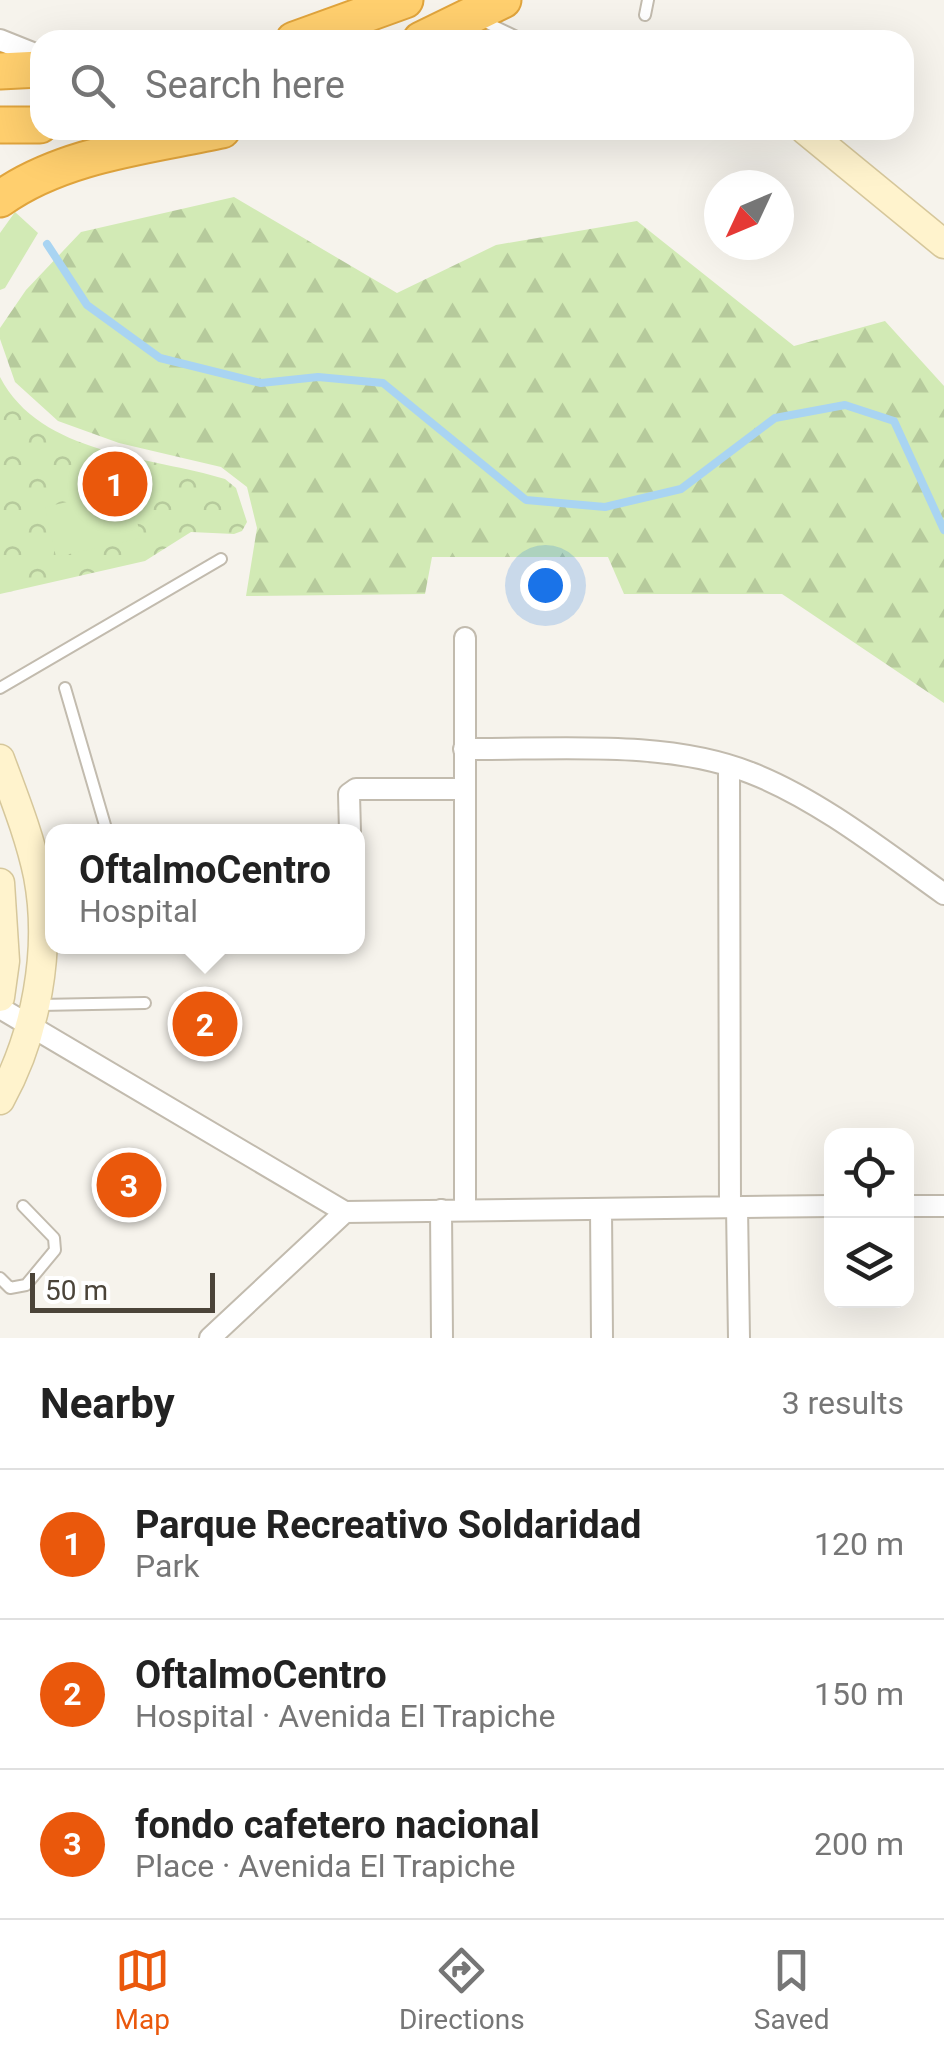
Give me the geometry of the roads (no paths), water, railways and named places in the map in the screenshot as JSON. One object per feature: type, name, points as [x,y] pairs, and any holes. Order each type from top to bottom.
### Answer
[{"type":"highway","points":[[322,30],[405,0]]},
{"type":"highway","points":[[442,30],[488,8]]},
{"type":"highway","points":[[0,71],[30,70]]},
{"type":"highway","points":[[0,126],[30,125]]},
{"type":"highway","points":[[0,199],[30,178],[177,140]]},
{"type":"main road","points":[[817,140],[944,244]]},
{"type":"main road","points":[[0,759],[45,875],[42,955],[32,1015],[18,1068],[0,1100]]},
{"type":"main road","points":[[0,883],[0,997]]},
{"type":"street","points":[[0,40],[30,52]]},
{"type":"street","points":[[465,638],[465,1209]]},
{"type":"street","points":[[464,749],[646,751],[728,766],[803,798],[944,894]]},
{"type":"street","points":[[728,766],[738,1338]]},
{"type":"street","points":[[349,824],[348,803],[350,794],[356,790],[463,789]]},
{"type":"street","points":[[0,1008],[32,1015],[345,1212],[824,1206]]},
{"type":"street","points":[[914,1206],[944,1206]]},
{"type":"street","points":[[601,1209],[602,1338]]},
{"type":"street","points":[[441,1210],[442,1338]]},
{"type":"street","points":[[210,1338],[345,1212]]},
{"type":"lane","points":[[645,15],[648,0]]},
{"type":"lane","points":[[488,8],[512,30]]},
{"type":"lane","points":[[0,688],[221,559]]},
{"type":"lane","points":[[64,688],[105,824]]},
{"type":"lane","points":[[32,1015],[145,1004]]},
{"type":"lane","points":[[0,1278],[10,1288],[19,1289],[55,1250],[54,1238],[23,1206]]},
{"type":"waterway","points":[[47,244],[87,305],[160,358],[261,383],[318,377],[383,383],[526,500],[605,507],[681,489],[775,418],[845,405],[894,421],[944,530]]},
{"type":"place","name":"Parque Recreativo Soldaridad","points":[[115,484]]},
{"type":"place","name":"OftalmoCentro","points":[[205,1024]]},
{"type":"place","name":"fondo cafetero nacional","points":[[129,1185]]}]
